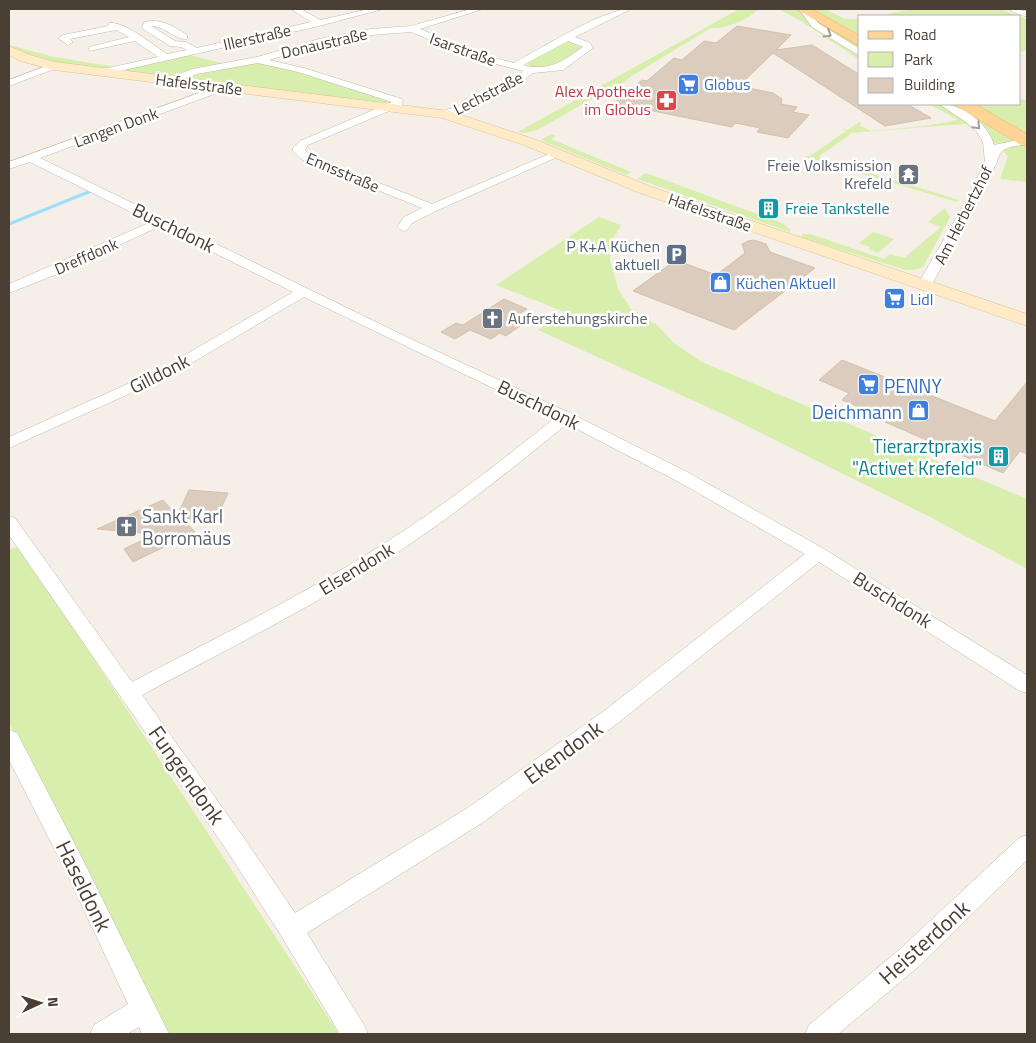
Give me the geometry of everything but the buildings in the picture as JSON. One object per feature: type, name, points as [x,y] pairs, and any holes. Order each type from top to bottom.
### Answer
[{"type":"main road","points":[[803,9],[858,41]]},
{"type":"main road","points":[[819,9],[858,31]]},
{"type":"main road","name":"Hafelsstraße","points":[[9,50],[25,58],[54,66],[444,114],[524,140],[643,189],[1027,320]]},
{"type":"main road","points":[[966,105],[1027,140]]},
{"type":"main road","points":[[984,105],[1027,140]]},
{"type":"street","name":"Illerstraße","points":[[295,9],[319,22]]},
{"type":"street","points":[[348,9],[358,14]]},
{"type":"street","name":"Illerstraße","points":[[102,72],[379,9]]},
{"type":"street","name":"Donaustraße","points":[[169,80],[195,71],[258,60],[338,38],[371,32],[412,29],[479,9]]},
{"type":"street","name":"Lechstraße","points":[[515,66],[566,37],[627,9]]},
{"type":"street","points":[[803,9],[815,25],[858,52]]},
{"type":"street","points":[[1014,9],[1027,14]]},
{"type":"street","points":[[184,37],[165,24],[147,24],[146,27],[173,44],[183,44],[196,51]]},
{"type":"street","points":[[68,42],[63,38],[114,26],[138,38],[166,58]]},
{"type":"street","name":"Isarstraße","points":[[412,29],[476,56],[515,66]]},
{"type":"street","name":"Lechstraße","points":[[515,66],[530,70],[560,68],[588,48],[587,45],[566,37]]},
{"type":"street","points":[[92,49],[138,38]]},
{"type":"street","name":"Hafelsstraße","points":[[258,60],[300,70],[389,97],[398,101],[393,107]]},
{"type":"street","points":[[9,83],[54,66]]},
{"type":"street","name":"Lechstraße","points":[[444,114],[467,107],[515,84],[524,78],[530,70]]},
{"type":"street","name":"Langen Donk","points":[[9,166],[224,87]]},
{"type":"street","name":"Am Herbertzhof","points":[[925,284],[968,208],[991,162],[988,141],[984,134],[970,119],[946,105]]},
{"type":"street","name":"Ennsstraße","points":[[393,107],[304,143],[299,148],[299,151],[305,157],[432,208]]},
{"type":"street","points":[[991,162],[1027,140]]},
{"type":"street","points":[[403,227],[408,220],[432,208],[558,154]]},
{"type":"street","name":"Buschdonk","points":[[31,158],[566,417],[683,477],[818,553],[1027,685]]},
{"type":"street","name":"Dreffdonk","points":[[9,289],[162,221]]},
{"type":"street","name":"Gilldonk","points":[[9,444],[166,372],[248,326],[304,291]]},
{"type":"street","name":"Elsendonk","points":[[129,692],[279,613],[396,544],[490,478],[566,417]]},
{"type":"street","name":"Fungendonk","points":[[12,534],[129,692],[236,845],[291,929],[355,1034]]},
{"type":"street","name":"Ekendonk","points":[[291,929],[474,816],[611,718],[818,553]]},
{"type":"street","name":"Haseldonk","points":[[10,746],[75,867],[156,1034]]},
{"type":"street","name":"Heisterdonk","points":[[818,1034],[908,959],[1027,845]]},
{"type":"street","points":[[103,1034],[144,1009]]},
{"type":"green space","points":[[739,9],[762,9],[733,24],[720,28],[711,28],[630,77],[612,92],[606,91],[537,130],[524,133],[518,132]]},
{"type":"green space","points":[[779,9],[825,9],[845,19],[858,19],[858,59],[801,21]]},
{"type":"green space","points":[[913,9],[999,9],[1016,15],[883,15]]},
{"type":"green space","points":[[1021,17],[1027,19],[1027,50],[1021,52]]},
{"type":"green space","points":[[566,40],[584,47],[573,56],[558,64],[542,68],[528,65],[527,62]]},
{"type":"green space","points":[[9,45],[54,57],[116,67],[181,53],[226,64],[258,58],[402,101],[399,112],[44,69],[9,54]]},
{"type":"green space","points":[[1021,99],[1027,100],[1027,182],[1000,179],[1008,156],[992,140],[965,124],[850,133],[818,157],[959,200],[957,202],[802,156],[810,156],[846,131],[842,128],[848,130],[859,122],[854,120],[862,123],[859,125],[871,131],[925,126],[958,120],[931,105],[1021,105]]},
{"type":"green space","points":[[551,134],[556,136],[551,139],[631,172],[626,175],[541,140]]},
{"type":"green space","points":[[646,173],[784,224],[790,232],[637,179]]},
{"type":"green space","points":[[945,208],[950,217],[923,267],[914,270],[906,270],[800,237],[803,234],[810,234],[884,259],[890,254],[904,258],[941,227],[928,222]]},
{"type":"green space","points":[[599,217],[621,225],[612,241],[610,261],[619,291],[632,310],[658,326],[674,343],[700,361],[1027,499],[1027,569],[930,517],[725,415],[538,330],[565,312],[496,285]]},
{"type":"green space","points":[[873,232],[894,239],[878,253],[868,249],[870,247],[859,243]]},
{"type":"green space","points":[[20,546],[339,1034],[167,1034],[9,723],[9,550]]},
{"type":"waterway","points":[[9,224],[91,191]]},
{"type":"place","name":"Globus","points":[[688,84]]},
{"type":"place","name":"Alex Apotheke im Globus","points":[[667,100]]},
{"type":"place","name":"Freie Volksmission Krefeld","points":[[908,174]]},
{"type":"place","name":"Freie Tankstelle","points":[[769,208]]},
{"type":"place","name":"P K+A Küchen aktuell","points":[[676,255]]},
{"type":"place","name":"Küchen Aktuell","points":[[720,283]]},
{"type":"place","name":"Lidl","points":[[894,299]]},
{"type":"place","name":"Auferstehungskirche","points":[[492,318]]},
{"type":"place","name":"PENNY","points":[[868,385]]},
{"type":"place","name":"Deichmann","points":[[918,411]]},
{"type":"place","name":"Tierarztpraxis \"Activet Krefeld\"","points":[[998,456]]},
{"type":"place","name":"Sankt Karl Borromäus","points":[[126,526]]}]
